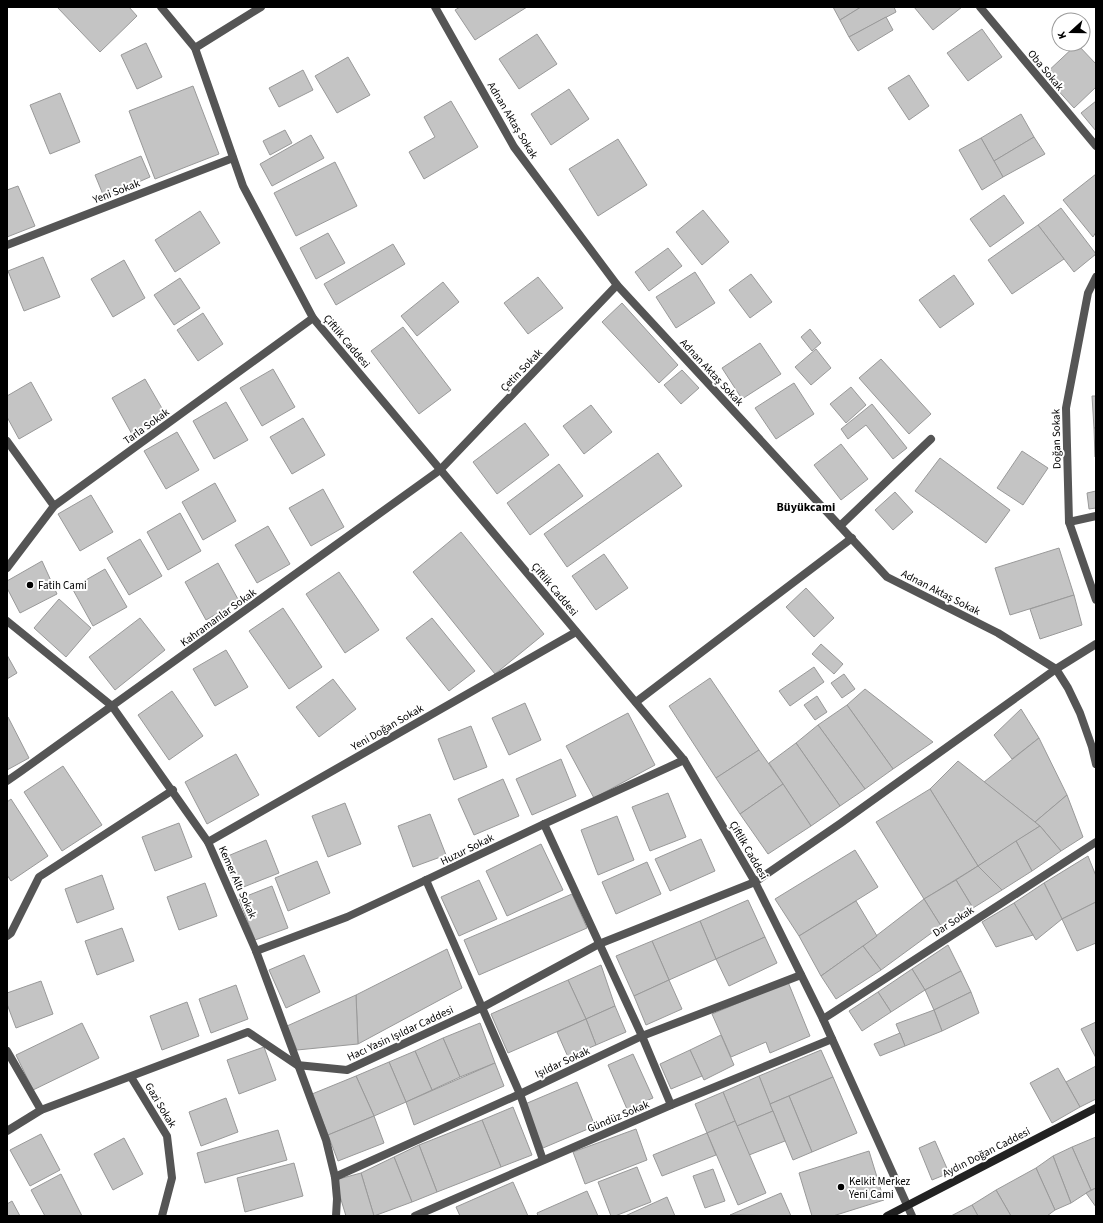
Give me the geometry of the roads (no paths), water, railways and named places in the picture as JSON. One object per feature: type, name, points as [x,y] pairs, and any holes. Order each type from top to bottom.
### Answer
[{"type":"main road","name":"Aydın Doğan Caddesi","points":[[886,1216],[1096,1108]]},
{"type":"street","name":"Çiftlik Caddesi","points":[[161,7],[195,48],[243,186],[313,318],[684,760],[756,882],[823,1019],[912,1216]]},
{"type":"street","points":[[195,48],[261,7]]},
{"type":"street","name":"Adnan Aktaş Sokak","points":[[435,7],[514,147],[617,285],[887,577],[998,633],[1056,669]]},
{"type":"street","name":"Oba Sokak","points":[[980,7],[1096,146]]},
{"type":"street","name":"Yeni Sokak","points":[[7,245],[233,158]]},
{"type":"street","name":"Doğan Sokak","points":[[1096,278],[1088,293],[1066,408],[1069,522],[1096,600]]},
{"type":"street","name":"Çetin Sokak","points":[[440,470],[617,285]]},
{"type":"street","name":"Tarla Sokak","points":[[7,568],[54,506],[313,318]]},
{"type":"street","points":[[840,526],[931,439]]},
{"type":"street","points":[[7,441],[54,506]]},
{"type":"street","name":"Kahramanlar Sokak","points":[[7,781],[440,470]]},
{"type":"street","points":[[1069,522],[1096,516]]},
{"type":"street","points":[[636,702],[852,538]]},
{"type":"street","name":"Kemer Altı Sokak","points":[[7,621],[112,706],[173,790],[208,842],[256,951],[326,1140],[335,1177],[337,1199],[336,1216]]},
{"type":"street","name":"Yeni Doğan Sokak","points":[[208,842],[576,632]]},
{"type":"street","name":"Hacı Yasin Işıldar Caddesi","points":[[7,1131],[41,1110],[248,1032],[298,1065],[347,1070],[483,1007],[599,944],[756,882],[1056,669],[1096,644]]},
{"type":"street","points":[[1056,669],[1068,688],[1080,713],[1092,747],[1096,764]]},
{"type":"street","name":"Huzur Sokak","points":[[256,951],[348,917],[544,824],[684,760]]},
{"type":"street","points":[[7,936],[11,933],[40,878],[173,790]]},
{"type":"street","points":[[544,824],[642,1036],[671,1105]]},
{"type":"street","name":"Dar Sokak","points":[[823,1019],[1096,842]]},
{"type":"street","points":[[426,880],[520,1094],[543,1160]]},
{"type":"street","name":"Işıldar Sokak","points":[[335,1177],[520,1094],[642,1036],[801,975]]},
{"type":"street","name":"Gündüz Sokak","points":[[415,1216],[671,1105],[832,1039]]},
{"type":"street","points":[[7,1051],[41,1110]]},
{"type":"street","name":"Gazi Sokak","points":[[131,1077],[167,1136],[172,1178],[162,1216]]},
{"type":"place","name":"Fatih Cami","points":[[30,585]]},
{"type":"place","name":"Kelkit Merkez Yeni Cami","points":[[841,1187]]},
{"type":"district","name":"Büyükcami","points":[[806,507]]}]
